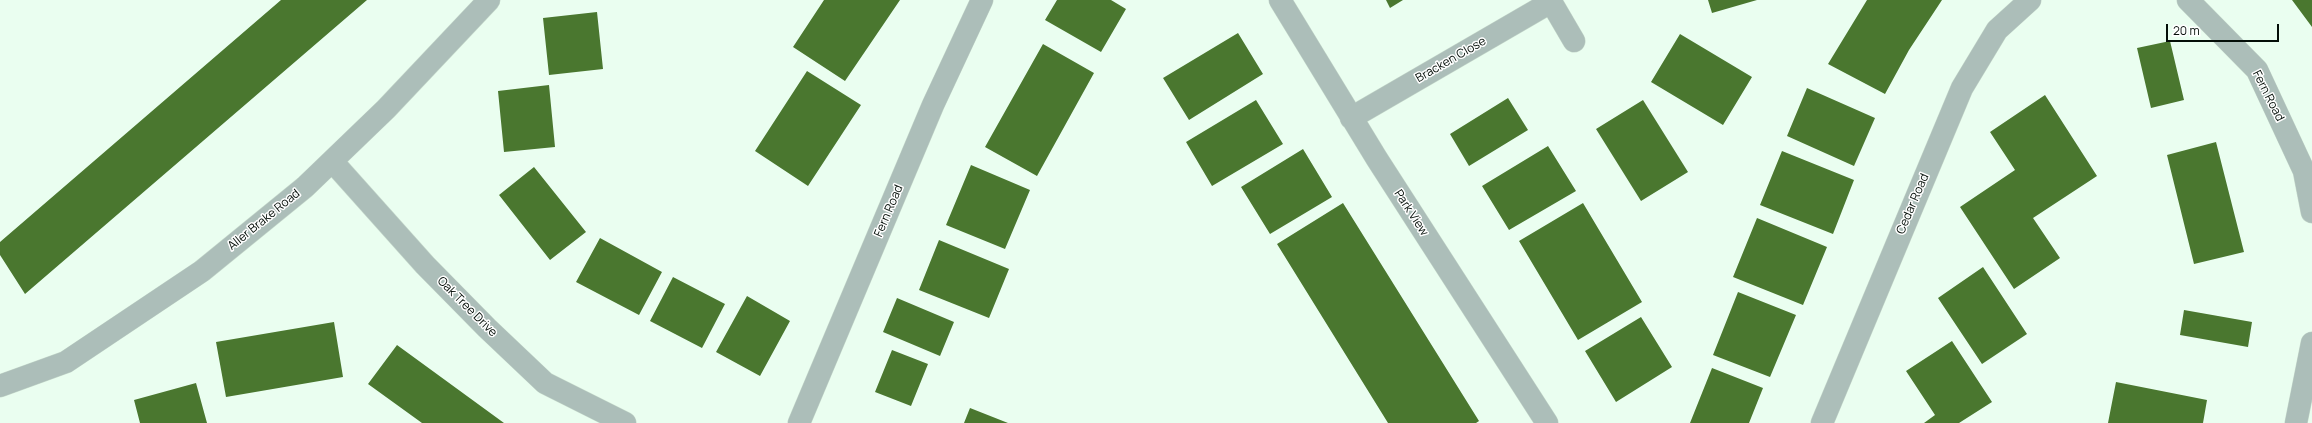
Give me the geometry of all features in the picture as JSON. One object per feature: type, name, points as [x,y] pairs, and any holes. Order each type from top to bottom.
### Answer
[{"type":"street","name":"Aller Brake Road","points":[[0,386],[66,362],[202,271],[305,187],[386,109],[489,0]]},
{"type":"street","name":"Fern Road","points":[[799,423],[933,105],[982,0]]},
{"type":"street","name":"Park View","points":[[1280,0],[1351,118],[1547,423]]},
{"type":"street","name":"Cedar Road","points":[[1822,423],[1962,88],[1998,30],[2030,0]]},
{"type":"street","name":"Fern Road","points":[[2188,0],[2257,70],[2304,171],[2312,212]]},
{"type":"street","name":"Bracken Close","points":[[1351,118],[1551,1],[1574,41]]},
{"type":"street","name":"Oak Tree Drive","points":[[332,161],[425,265],[487,328],[546,383],[625,423]]},
{"type":"street","points":[[2296,423],[2312,343]]},
{"type":"building","points":[[281,0],[367,0],[25,294],[0,255],[0,242]]},
{"type":"building","points":[[824,0],[900,0],[845,81],[793,47]]},
{"type":"building","points":[[1057,0],[1111,0],[1126,9],[1101,52],[1045,20]]},
{"type":"building","points":[[1386,0],[1403,0],[1390,8]]},
{"type":"building","points":[[1708,0],[1757,0],[1712,13]]},
{"type":"building","points":[[1867,0],[1942,0],[1909,50],[1885,94],[1828,64]]},
{"type":"building","points":[[2292,0],[2312,0],[2312,27]]},
{"type":"building","points":[[597,12],[603,69],[549,75],[543,18]]},
{"type":"building","points":[[1238,33],[1263,74],[1189,120],[1163,78]]},
{"type":"building","points":[[1680,34],[1752,77],[1723,125],[1651,82]]},
{"type":"building","points":[[2170,41],[2184,100],[2151,108],[2137,48]]},
{"type":"building","points":[[1043,44],[1094,73],[1037,176],[985,147]]},
{"type":"building","points":[[807,71],[861,105],[808,186],[755,151]]},
{"type":"building","points":[[549,85],[555,147],[504,152],[498,91]]},
{"type":"building","points":[[1807,88],[1875,118],[1854,166],[1787,136]]},
{"type":"building","points":[[2045,95],[2097,176],[2033,218],[2060,258],[2014,289],[1960,207],[2015,170],[1990,132]]},
{"type":"building","points":[[1508,98],[1528,130],[1469,166],[1450,134]]},
{"type":"building","points":[[1256,100],[1283,144],[1212,186],[1186,142]]},
{"type":"building","points":[[1643,100],[1688,172],[1641,201],[1596,129]]},
{"type":"building","points":[[2216,142],[2244,252],[2194,264],[2167,155]]},
{"type":"building","points":[[1548,146],[1576,191],[1509,230],[1482,186]]},
{"type":"building","points":[[1303,149],[1332,197],[1270,234],[1241,187]]},
{"type":"building","points":[[1782,151],[1854,180],[1833,234],[1760,205]]},
{"type":"building","points":[[971,165],[1030,190],[1005,249],[946,225]]},
{"type":"building","points":[[534,167],[586,232],[550,260],[499,195]]},
{"type":"building","points":[[1343,203],[1479,421],[1476,423],[1388,423],[1277,244]]},
{"type":"building","points":[[1583,203],[1642,302],[1578,340],[1519,241]]},
{"type":"building","points":[[1757,218],[1827,247],[1803,305],[1733,277]]},
{"type":"building","points":[[600,238],[662,272],[639,315],[576,282]]},
{"type":"building","points":[[939,240],[1009,269],[989,318],[919,290]]},
{"type":"building","points":[[1983,267],[2027,334],[1982,364],[1938,298]]},
{"type":"building","points":[[673,277],[725,304],[702,348],[650,321]]},
{"type":"building","points":[[1738,292],[1796,315],[1770,377],[1713,355]]},
{"type":"building","points":[[747,296],[790,321],[760,376],[716,352]]},
{"type":"building","points":[[897,298],[954,322],[940,356],[883,332]]},
{"type":"building","points":[[2184,310],[2252,322],[2248,347],[2180,335]]},
{"type":"building","points":[[1641,317],[1672,367],[1616,402],[1585,351]]},
{"type":"building","points":[[334,322],[343,377],[226,397],[216,342]]},
{"type":"building","points":[[1952,341],[1992,402],[1959,423],[1924,423],[1935,415],[1906,371]]},
{"type":"building","points":[[397,345],[504,423],[422,423],[368,384]]},
{"type":"building","points":[[892,350],[928,364],[911,406],[875,392]]},
{"type":"building","points":[[1712,368],[1763,388],[1749,423],[1690,423]]},
{"type":"building","points":[[2116,382],[2207,400],[2203,423],[2108,423]]},
{"type":"building","points":[[196,383],[207,423],[140,423],[134,400]]},
{"type":"building","points":[[970,408],[1008,423],[964,423]]}]
